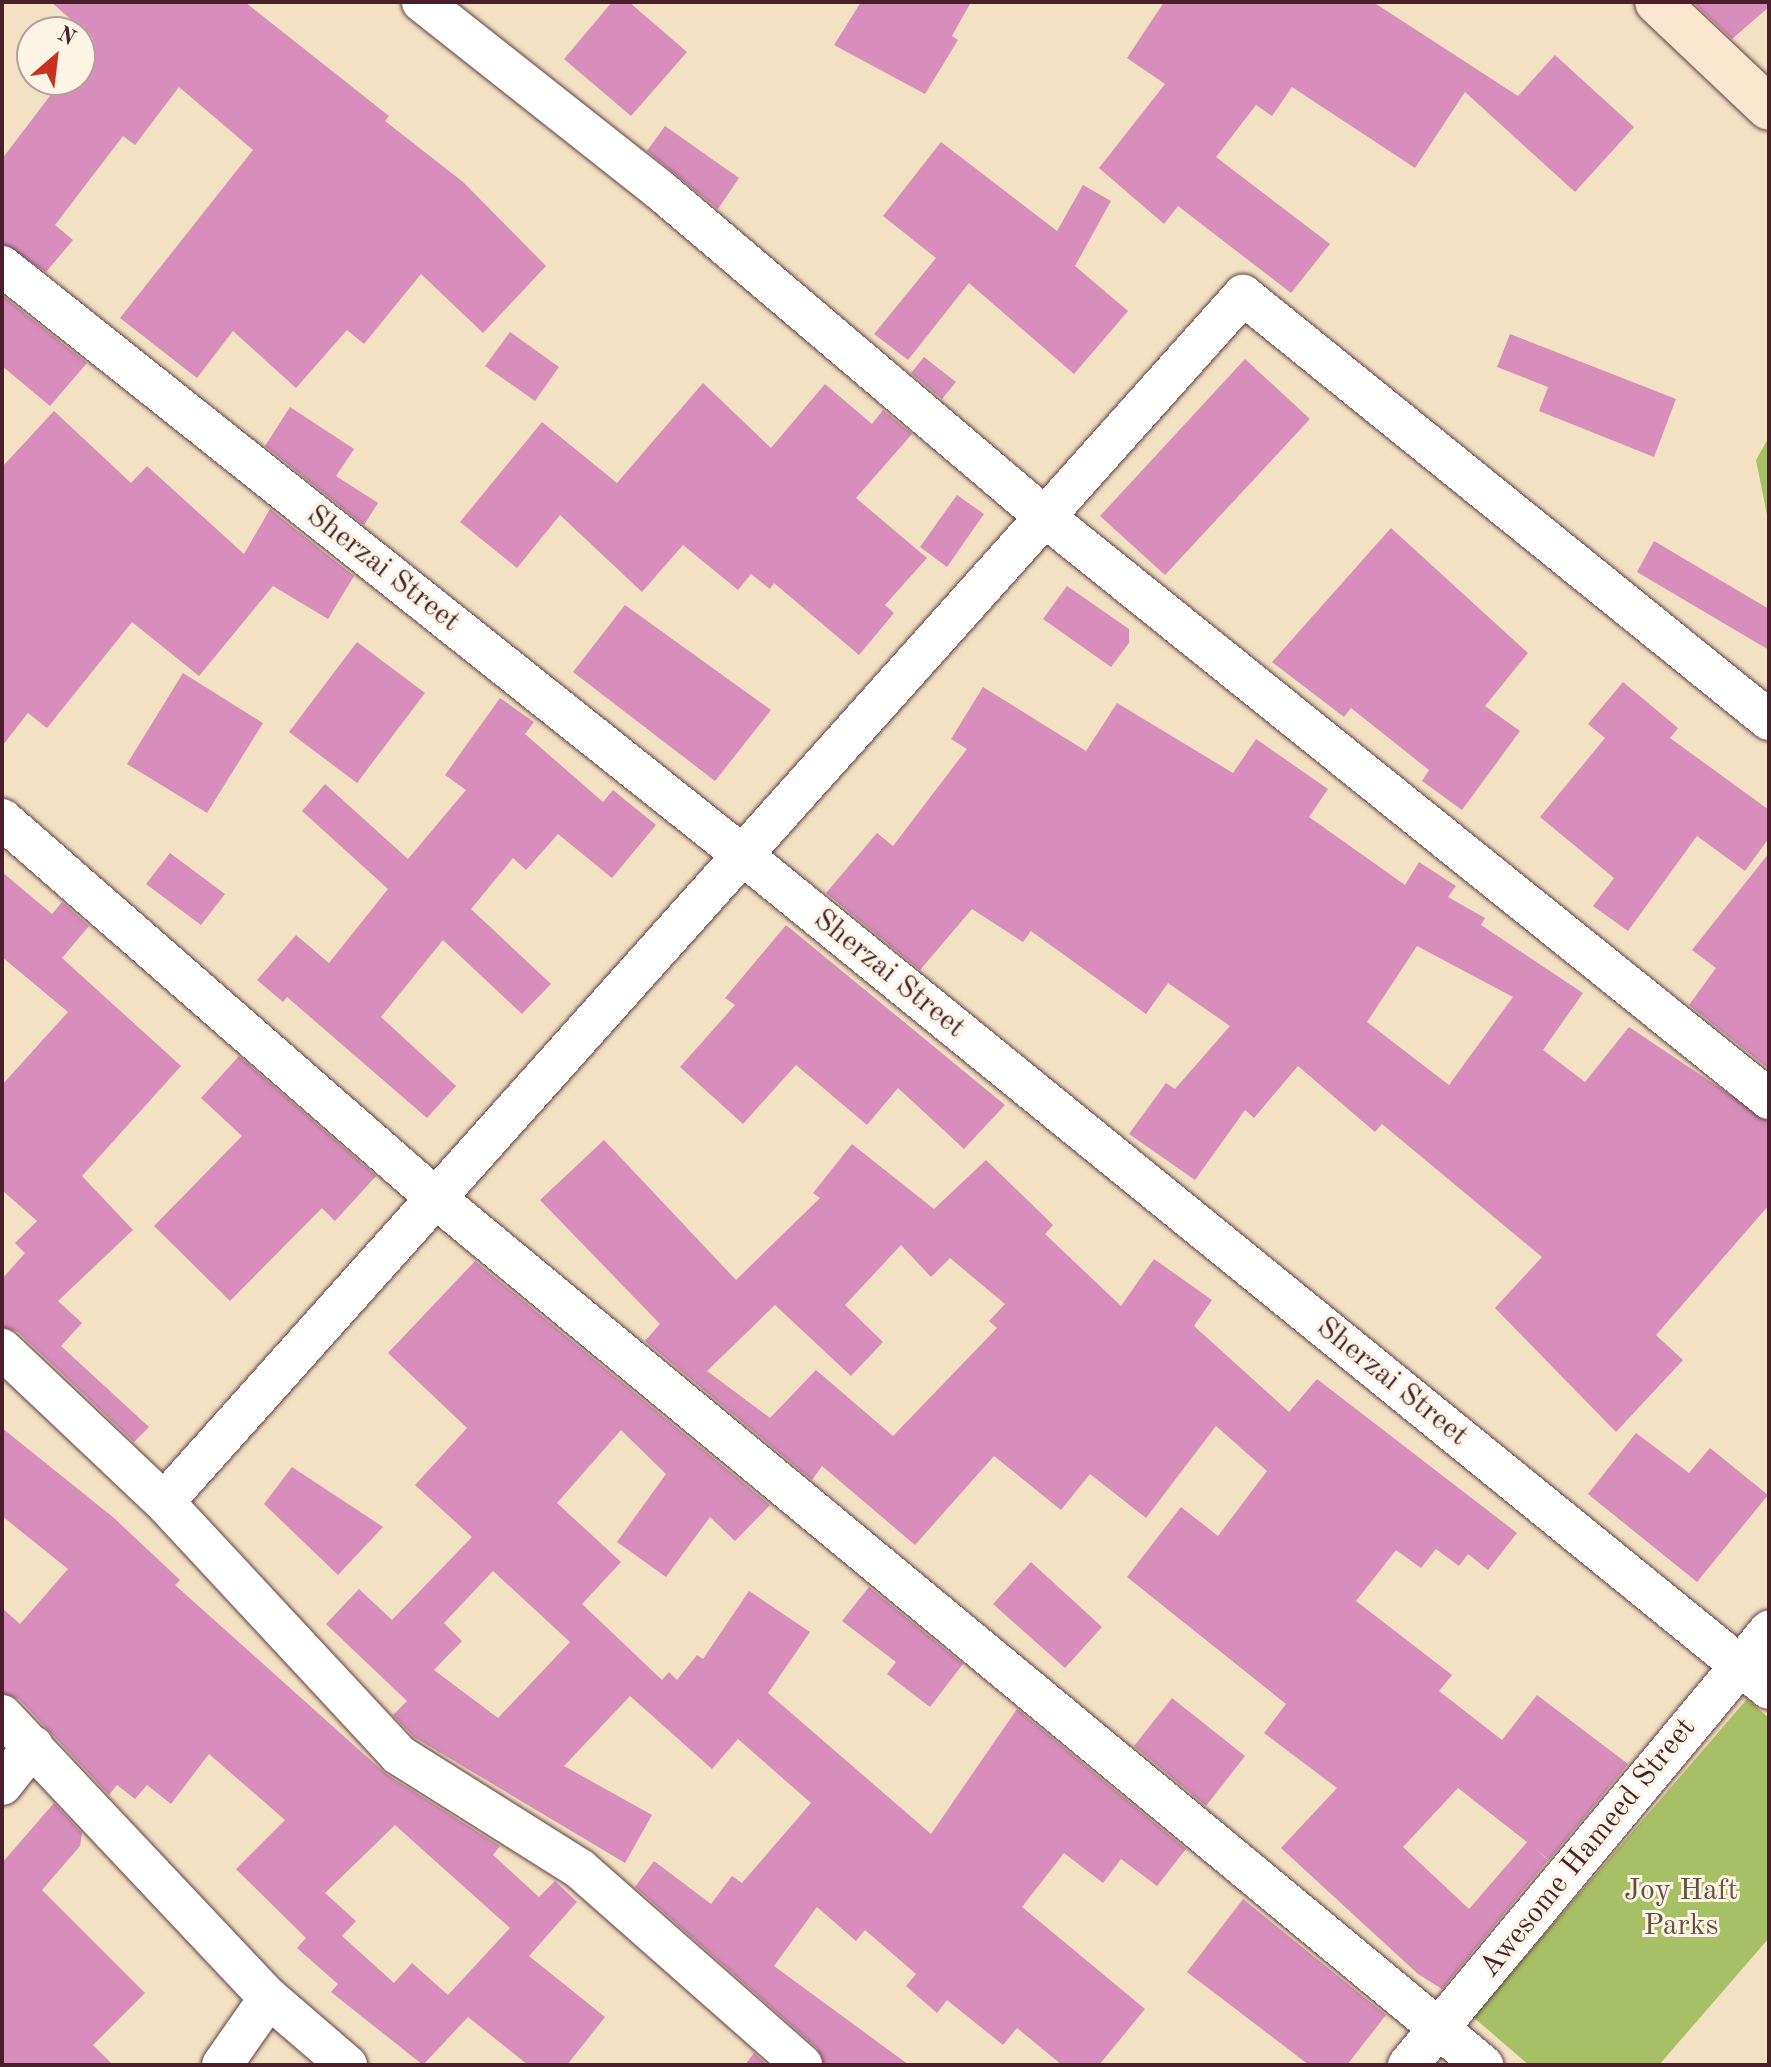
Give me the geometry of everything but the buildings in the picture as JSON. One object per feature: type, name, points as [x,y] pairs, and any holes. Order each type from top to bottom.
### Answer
[{"type":"main road","points":[[1657,2],[1769,108]]},
{"type":"street","points":[[422,2],[660,190],[1045,517],[1769,1099]]},
{"type":"street","name":"Sherzai Street","points":[[2,266],[745,857],[1754,1677]]},
{"type":"street","points":[[164,1502],[745,857],[1243,295],[1769,720]]},
{"type":"street","points":[[2,819],[438,1200],[1483,2065]]},
{"type":"street","points":[[2,1349],[164,1502],[399,1755],[580,1869],[802,2065]]},
{"type":"street","name":"Awesome Hameed Street","points":[[1408,2065],[1754,1677],[1769,1631]]},
{"type":"street","points":[[2,1715],[269,1998],[347,2065]]},
{"type":"street","points":[[2,1785],[33,1746]]},
{"type":"street","points":[[222,2065],[269,1998]]},
{"type":"green space","points":[[1769,437],[1769,525],[1756,460]]},
{"type":"green space","name":"Joy Haft Parks","points":[[1747,1699],[1769,1718],[1769,1938],[1659,2065],[1529,2065],[1473,2017]]}]
